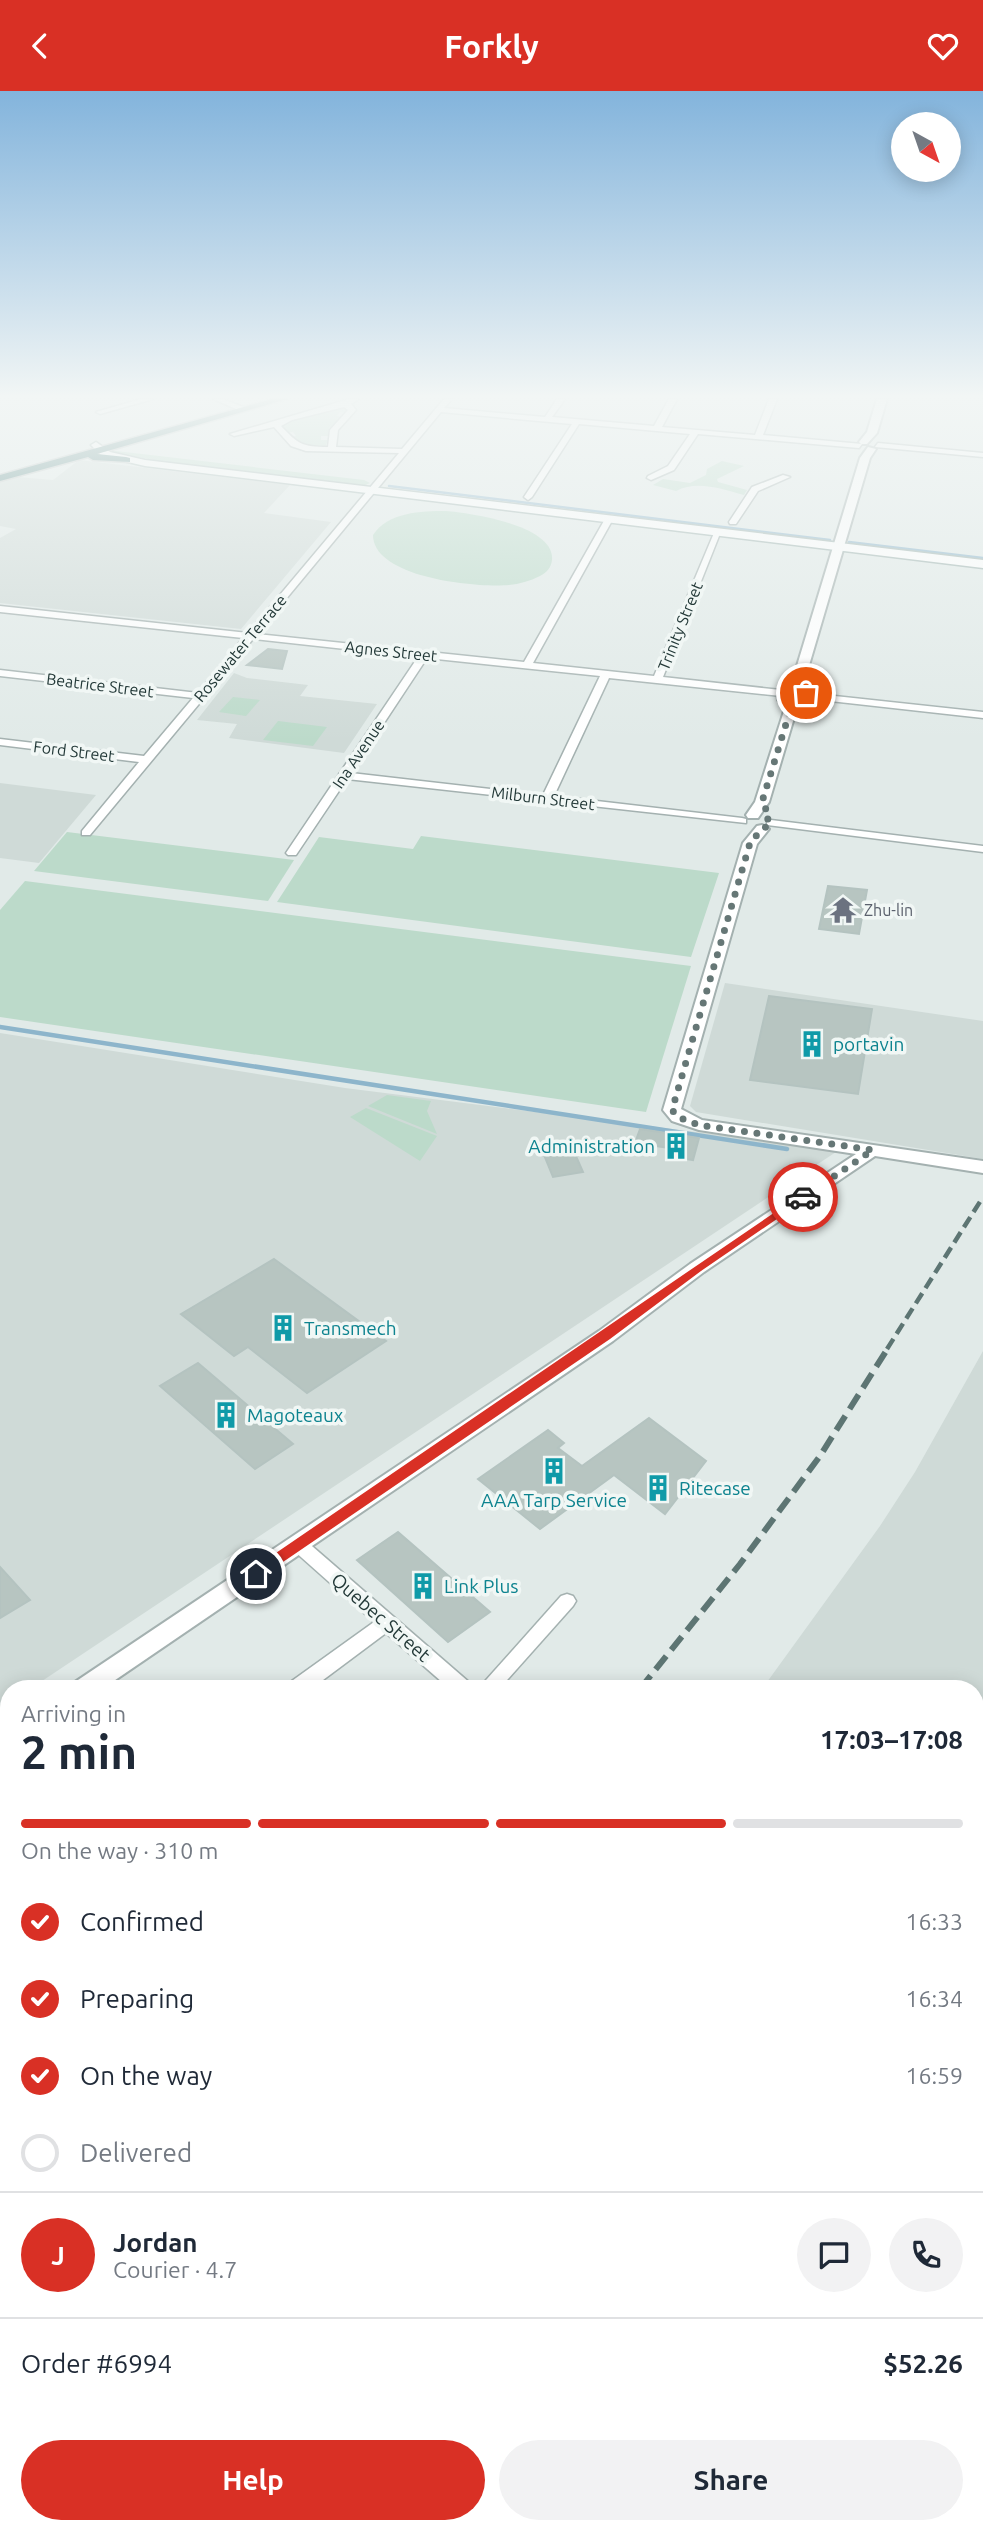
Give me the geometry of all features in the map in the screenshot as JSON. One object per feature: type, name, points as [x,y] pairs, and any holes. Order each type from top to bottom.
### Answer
[{"type":"main road","points":[[558,513],[718,533],[983,551]]},
{"type":"main road","points":[[659,513],[733,522],[983,564]]},
{"type":"street","name":"Rosewater Terrace","points":[[86,833],[353,513]]},
{"type":"street","points":[[733,522],[739,513]]},
{"type":"street","points":[[848,513],[672,1110],[678,1117],[699,1125],[983,1167]]},
{"type":"street","points":[[527,666],[609,519]]},
{"type":"street","name":"Trinity Street","points":[[657,680],[718,533]]},
{"type":"street","name":"Agnes Street","points":[[0,609],[983,715]]},
{"type":"street","name":"Ina Avenue","points":[[292,853],[424,655]]},
{"type":"street","name":"Beatrice Street","points":[[0,673],[200,697]]},
{"type":"street","points":[[547,799],[606,674]]},
{"type":"street","name":"Ford Street","points":[[0,742],[147,760]]},
{"type":"street","name":"Milburn Street","points":[[344,775],[983,849]]},
{"type":"street","points":[[96,1680],[606,1336],[718,1254],[873,1150]]},
{"type":"street","name":"Quebec Street","points":[[299,1545],[453,1680]]},
{"type":"street","points":[[495,1680],[567,1601]]},
{"type":"street","points":[[308,1680],[387,1622]]},
{"type":"shaded area","points":[[0,513],[264,513],[331,522],[241,629],[0,603],[0,538],[16,529],[0,526]]},
{"type":"shaded area","points":[[234,673],[247,678],[308,685],[300,696],[377,704],[344,753],[229,738],[237,724],[197,720]]},
{"type":"shaded area","points":[[0,783],[96,795],[39,863],[0,858]]},
{"type":"shaded area","points":[[725,983],[983,1021],[983,1159],[696,1112],[690,1106]]},
{"type":"shaded area","points":[[0,1033],[345,1088],[839,1150],[44,1680],[0,1680]]},
{"type":"shaded area","points":[[983,1351],[983,1680],[769,1680],[880,1526],[915,1472]]},
{"type":"green space","points":[[460,513],[509,523],[540,538],[549,548],[552,560],[550,568],[540,576],[509,585],[452,582],[408,571],[390,561],[378,550],[373,535],[379,527],[406,514]]},
{"type":"green space","points":[[233,697],[260,700],[246,716],[219,712]]},
{"type":"green space","points":[[278,721],[327,727],[313,746],[263,740]]},
{"type":"green space","points":[[67,832],[294,860],[268,901],[34,871]]},
{"type":"green space","points":[[421,836],[719,873],[691,957],[277,902],[319,837],[413,849]]},
{"type":"green space","points":[[25,881],[691,966],[646,1112],[0,1017],[0,910]]},
{"type":"green space","points":[[387,1095],[431,1101],[427,1111],[437,1134],[368,1106]]},
{"type":"green space","points":[[366,1108],[437,1136],[420,1161],[350,1117]]},
{"type":"building","points":[[268,649],[287,651],[282,669],[247,665]]},
{"type":"building","name":"Zhu-lin","points":[[828,886],[867,890],[859,934],[819,929]]},
{"type":"building","name":"portavin","points":[[769,996],[872,1009],[858,1094],[750,1080]]},
{"type":"building","name":"Administration","points":[[640,1129],[699,1138],[693,1160],[674,1157],[676,1149],[635,1143]]},
{"type":"building","points":[[571,1145],[583,1172],[553,1177],[542,1150]]},
{"type":"building","name":"Transmech","points":[[274,1259],[386,1341],[307,1393],[248,1347],[234,1356],[181,1314]]},
{"type":"building","name":"Magoteaux","points":[[198,1363],[293,1444],[255,1469],[160,1386]]},
{"type":"building","points":[[649,1418],[706,1461],[665,1514],[614,1475],[540,1529],[478,1479],[548,1430],[564,1443],[558,1448],[582,1466]]},
{"type":"building","name":"Link Plus","points":[[398,1532],[490,1612],[448,1642],[357,1560]]},
{"type":"building","points":[[0,1567],[30,1600],[0,1618]]},
{"type":"waterway","points":[[610,513],[830,540]]},
{"type":"waterway","points":[[849,542],[983,558]]},
{"type":"waterway","points":[[0,1027],[787,1149]]},
{"type":"railway","points":[[887,1349],[983,1197]]},
{"type":"railway","points":[[647,1680],[740,1564],[820,1456],[888,1348]]},
{"type":"way so far","points":[[803,1197],[873,1150],[699,1125],[686,1122],[672,1110],[750,843],[762,829],[770,825],[770,820],[764,817],[766,807],[762,802],[790,711],[797,701],[806,698],[806,693]]},
{"type":"place","name":"Zhu-lin","points":[[843,910]]},
{"type":"place","name":"portavin","points":[[812,1044]]},
{"type":"place","name":"Administration","points":[[676,1146]]},
{"type":"place","name":"Transmech","points":[[283,1328]]},
{"type":"place","name":"Magoteaux","points":[[226,1415]]},
{"type":"place","name":"AAA Tarp Service","points":[[554,1471]]},
{"type":"place","name":"Ritecase","points":[[658,1488]]},
{"type":"place","name":"Link Plus","points":[[423,1586]]},
{"type":"route","points":[[256,1574],[606,1336],[697,1268],[803,1197]]}]
